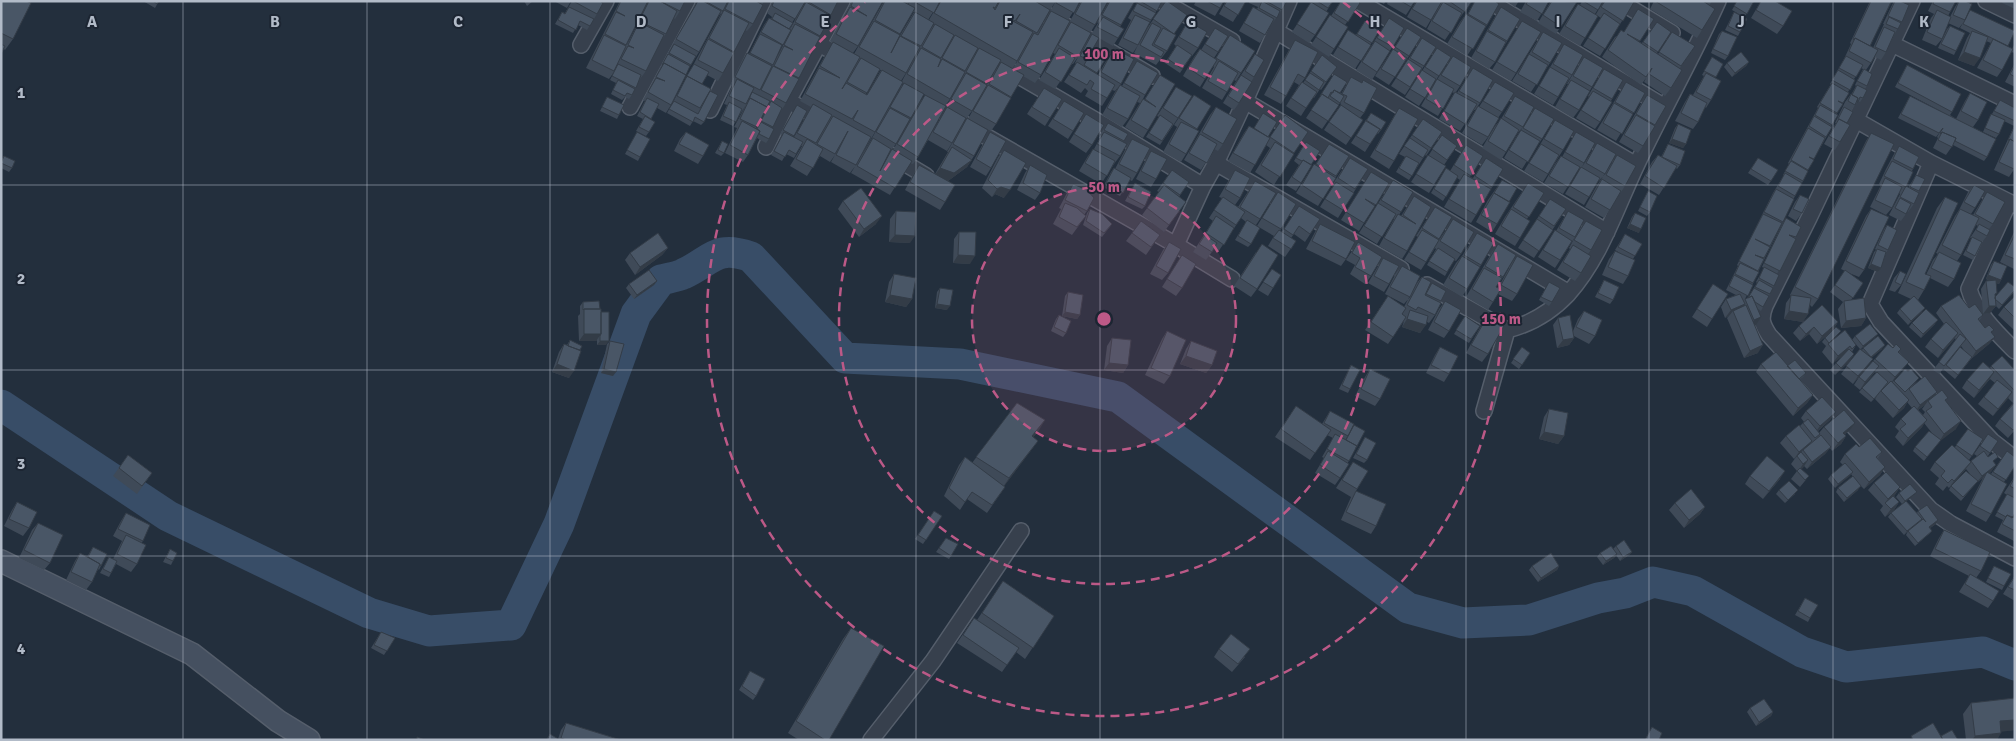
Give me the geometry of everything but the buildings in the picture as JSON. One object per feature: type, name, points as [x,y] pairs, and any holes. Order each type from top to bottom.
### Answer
[{"type":"street","points":[[581,46],[606,1]]},
{"type":"street","points":[[630,107],[687,1]]},
{"type":"street","points":[[710,110],[764,1]]},
{"type":"street","points":[[766,148],[788,101],[842,1]]},
{"type":"street","points":[[1023,1],[1167,84]]},
{"type":"street","points":[[1162,1],[1264,58]]},
{"type":"street","points":[[1176,245],[1203,186],[1216,163],[1230,121],[1245,100],[1289,1]]},
{"type":"street","points":[[1358,1],[1636,165]]},
{"type":"street","points":[[1489,1],[1665,107]]},
{"type":"street","points":[[1619,1],[1697,48]]},
{"type":"street","points":[[1507,330],[1539,318],[1553,308],[1569,293],[1592,262],[1636,165],[1697,48],[1718,1]]},
{"type":"street","points":[[1912,1],[1765,306],[1761,316],[1762,324],[1769,335],[1931,510],[1951,524],[2015,558]]},
{"type":"street","points":[[1986,1],[2015,15]]},
{"type":"street","points":[[1276,31],[1607,232]]},
{"type":"street","points":[[819,44],[862,68]]},
{"type":"street","points":[[1892,44],[2015,104]]},
{"type":"street","points":[[965,45],[1102,124],[1203,186]]},
{"type":"street","points":[[1245,100],[1569,293]]},
{"type":"street","points":[[788,101],[839,127]]},
{"type":"street","points":[[932,106],[1176,245],[1232,280]]},
{"type":"street","points":[[1856,120],[1931,163],[2012,204],[1968,289],[1972,300],[2002,338],[2015,351]]},
{"type":"street","points":[[881,149],[926,176]]},
{"type":"street","points":[[1216,163],[1507,330]]},
{"type":"street","points":[[1931,163],[1870,304],[1881,322],[1972,420],[1992,441],[2015,459]]},
{"type":"street","points":[[1484,411],[1507,330]]},
{"type":"street","points":[[871,740],[933,661],[1021,531]]},
{"type":"street","points":[[1,561],[192,654],[278,721],[309,740]]},
{"type":"waterway","points":[[1,405],[168,516],[369,613],[429,631],[511,625],[559,524],[636,314],[661,280],[683,274],[721,253],[739,253],[751,257],[845,358],[960,364],[1118,397],[1408,608],[1463,623],[1529,620],[1598,598],[1625,593],[1653,582],[1693,591],[1802,652],[1846,667],[1983,652],[2015,665]]}]
